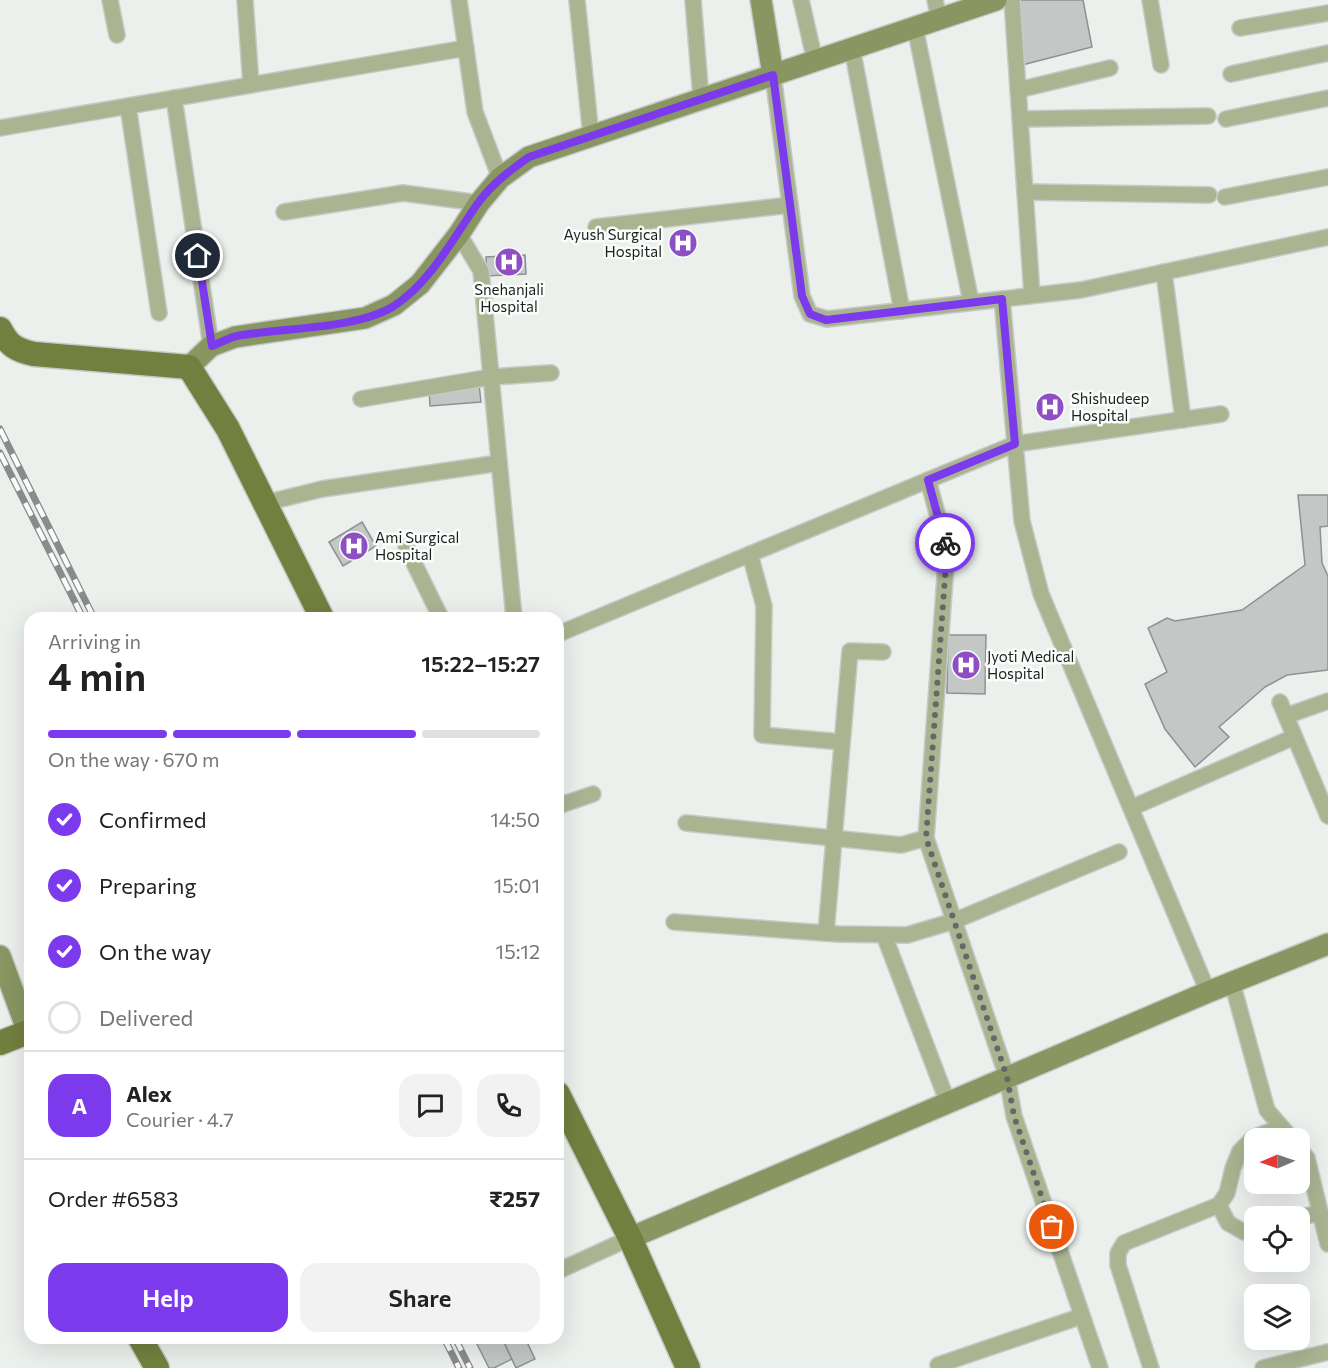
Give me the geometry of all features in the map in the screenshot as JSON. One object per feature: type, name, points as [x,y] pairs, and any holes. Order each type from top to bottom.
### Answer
[{"type":"main road","points":[[0,329],[5,338],[18,350],[34,354],[189,367],[228,429],[319,612]]},
{"type":"main road","points":[[0,1043],[24,1036]]},
{"type":"main road","points":[[564,1106],[630,1238],[688,1368]]},
{"type":"main road","points":[[143,1344],[157,1368]]},
{"type":"street","points":[[110,0],[117,35]]},
{"type":"street","points":[[244,0],[251,85]]},
{"type":"street","points":[[459,0],[475,112],[500,178]]},
{"type":"street","points":[[577,0],[591,136]]},
{"type":"street","points":[[693,0],[701,99]]},
{"type":"street","points":[[761,0],[802,296],[810,314],[826,320],[1081,290],[1328,237]]},
{"type":"street","points":[[801,0],[815,61]]},
{"type":"street","points":[[189,367],[212,346],[235,336],[365,318],[394,305],[420,284],[459,234],[478,203],[500,178],[529,157],[915,27],[937,9],[996,0]]},
{"type":"street","points":[[1012,0],[1032,295]]},
{"type":"street","points":[[1150,0],[1161,65]]},
{"type":"street","points":[[1240,28],[1328,13]]},
{"type":"street","points":[[915,27],[971,302]]},
{"type":"street","points":[[0,128],[466,48]]},
{"type":"street","points":[[852,48],[902,311]]},
{"type":"street","points":[[1231,74],[1328,53]]},
{"type":"street","points":[[1018,90],[1110,68]]},
{"type":"street","points":[[174,98],[212,346]]},
{"type":"street","points":[[1226,119],[1328,98]]},
{"type":"street","points":[[128,106],[159,313]]},
{"type":"street","points":[[1020,119],[1208,116]]},
{"type":"street","points":[[1025,192],[1217,196],[1328,177]]},
{"type":"street","points":[[284,212],[403,192],[478,203]]},
{"type":"street","points":[[596,227],[790,205]]},
{"type":"street","points":[[459,234],[481,271],[513,612]]},
{"type":"street","points":[[1164,272],[1183,420]]},
{"type":"street","points":[[1002,299],[1022,521],[1041,594],[1208,992]]},
{"type":"street","points":[[361,399],[491,377],[551,373]]},
{"type":"street","points":[[564,631],[1015,444],[1221,414]]},
{"type":"street","points":[[265,503],[322,489],[499,463]]},
{"type":"street","points":[[928,480],[947,550],[926,838],[1007,1077],[1014,1116],[1100,1368]]},
{"type":"street","points":[[406,547],[438,612]]},
{"type":"street","points":[[750,554],[765,606],[762,735],[842,742]]},
{"type":"street","points":[[826,933],[850,651],[883,652]]},
{"type":"street","points":[[1328,701],[1283,709],[1328,816]]},
{"type":"street","points":[[1131,808],[1294,737]]},
{"type":"street","points":[[564,804],[593,794]]},
{"type":"street","points":[[686,823],[901,845],[926,838]]},
{"type":"street","points":[[674,922],[826,933],[907,935],[954,921],[1119,852]]},
{"type":"street","points":[[884,935],[948,1103]]},
{"type":"street","points":[[564,1268],[1007,1077],[1328,944]]},
{"type":"street","points":[[0,956],[24,1021]]},
{"type":"street","points":[[1232,982],[1267,1110],[1282,1128]]},
{"type":"street","points":[[1151,1368],[1118,1265],[1118,1253],[1124,1243],[1219,1205],[1227,1193],[1233,1168],[1244,1147]]},
{"type":"street","points":[[1310,1170],[1328,1244]]},
{"type":"street","points":[[1219,1205],[1228,1223],[1244,1232]]},
{"type":"street","points":[[1310,1215],[1321,1213]]},
{"type":"street","points":[[938,1365],[1082,1316]]},
{"type":"street","points":[[1263,1368],[1328,1352]]},
{"type":"building","points":[[1015,0],[1083,0],[1092,47],[1022,65]]},
{"type":"building","points":[[525,255],[526,274],[487,276],[486,257]]},
{"type":"building","points":[[479,384],[481,402],[430,406],[429,389]]},
{"type":"building","points":[[1298,495],[1328,495],[1328,526],[1320,527],[1322,563],[1328,576],[1328,670],[1287,675],[1265,687],[1219,727],[1229,737],[1195,767],[1165,729],[1145,684],[1167,672],[1148,628],[1167,618],[1175,621],[1242,610],[1305,565]]},
{"type":"building","points":[[362,522],[376,546],[343,566],[329,542]]},
{"type":"building","points":[[948,635],[986,635],[985,694],[947,693]]},
{"type":"building","points":[[477,1344],[505,1344],[512,1359],[494,1368],[489,1368]]},
{"type":"building","points":[[505,1344],[528,1344],[535,1359],[516,1368]]},
{"type":"railway","points":[[0,429],[91,612]]},
{"type":"railway","points":[[0,453],[80,612]]},
{"type":"railway","points":[[447,1344],[459,1368]]},
{"type":"railway","points":[[458,1344],[470,1368]]},
{"type":"way so far","points":[[945,543],[947,550],[926,838],[1007,1077],[1014,1116],[1052,1227]]},
{"type":"place","name":"Ayush Surgical Hospital","points":[[683,243]]},
{"type":"place","name":"Snehanjali Hospital","points":[[509,262]]},
{"type":"place","name":"Shishudeep Hospital","points":[[1050,407]]},
{"type":"place","name":"Ami Surgical Hospital","points":[[354,546]]},
{"type":"place","name":"Jyoti Medical Hospital","points":[[966,665]]},
{"type":"route","points":[[198,256],[212,346],[235,336],[365,318],[394,305],[420,284],[459,234],[478,203],[500,178],[529,157],[773,75],[802,296],[810,314],[826,320],[1002,299],[1015,444],[928,480],[945,543]]}]
